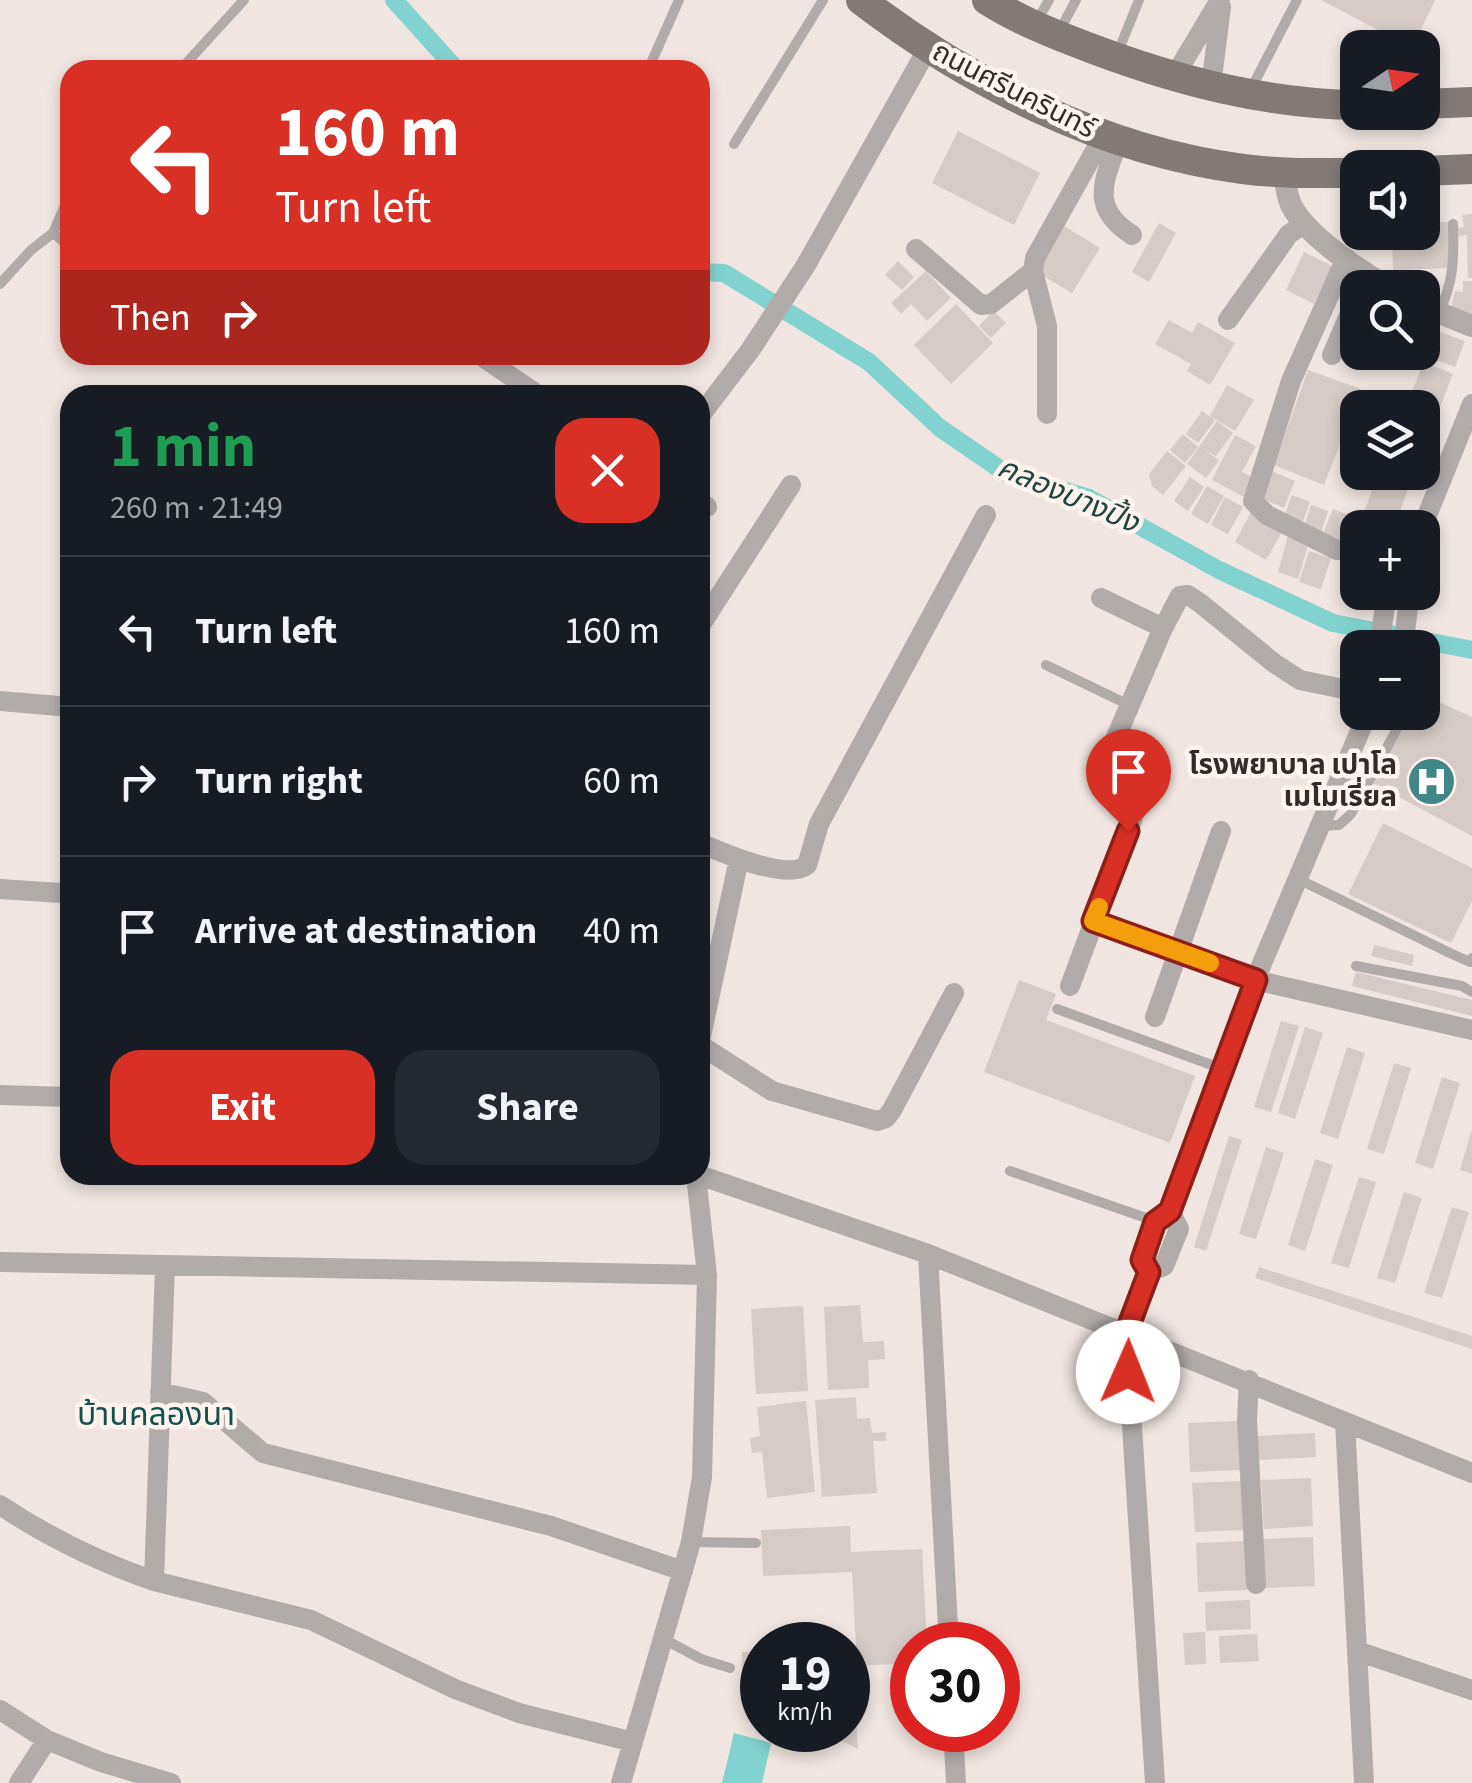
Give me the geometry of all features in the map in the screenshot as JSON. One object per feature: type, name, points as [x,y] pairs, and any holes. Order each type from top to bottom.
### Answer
[{"type":"main road","name":"ถนนศรีนครินทร์","points":[[861,0],[928,48],[1042,110],[1111,138],[1201,162],[1284,174],[1340,173]]},
{"type":"main road","points":[[987,0],[1047,21],[1116,58],[1174,77],[1248,94],[1340,103]]},
{"type":"main road","points":[[1440,103],[1472,102]]},
{"type":"main road","points":[[1440,170],[1472,168]]},
{"type":"street","points":[[1174,77],[1221,0]]},
{"type":"street","points":[[1211,86],[1221,0]]},
{"type":"street","points":[[710,403],[806,265],[928,48]]},
{"type":"street","points":[[1111,138],[1102,185],[1104,202],[1114,224],[1132,235]]},
{"type":"street","points":[[916,250],[981,305],[991,304],[1033,271],[1047,234],[1111,138]]},
{"type":"street","points":[[1284,174],[1290,203],[1304,224],[1356,270]]},
{"type":"street","points":[[1228,320],[1289,234],[1304,224]]},
{"type":"street","points":[[1338,550],[1267,514],[1253,501],[1291,381],[1346,258]]},
{"type":"street","points":[[1033,271],[1047,326],[1046,414]]},
{"type":"street","points":[[1440,314],[1472,326]]},
{"type":"street","points":[[1332,355],[1340,341]]},
{"type":"street","points":[[494,365],[524,385]]},
{"type":"street","points":[[1429,510],[1472,404]]},
{"type":"street","points":[[710,611],[791,485]]},
{"type":"street","points":[[710,847],[738,859],[795,872],[808,865],[819,824],[986,516]]},
{"type":"street","points":[[1106,758],[1180,596],[1188,595],[1300,680],[1340,688]]},
{"type":"street","points":[[1101,598],[1163,628]]},
{"type":"street","points":[[0,701],[60,706]]},
{"type":"street","points":[[1155,1783],[1126,1333],[1149,1272],[1164,1266],[1179,1229],[1163,1216],[1360,730]]},
{"type":"street","points":[[1070,986],[1139,801]]},
{"type":"street","points":[[1156,1017],[1220,832]]},
{"type":"street","points":[[710,995],[738,859]]},
{"type":"street","points":[[0,888],[60,893]]},
{"type":"street","points":[[1093,921],[1256,980],[1472,1030]]},
{"type":"street","points":[[710,1050],[772,1091],[877,1121],[892,1110],[954,994]]},
{"type":"street","points":[[0,1094],[60,1097]]},
{"type":"street","points":[[710,1179],[928,1254],[1472,1473]]},
{"type":"street","points":[[624,1782],[691,1542],[702,1477],[707,1275],[699,1185]]},
{"type":"street","points":[[928,1254],[947,1622]]},
{"type":"street","points":[[0,1262],[707,1275]]},
{"type":"street","points":[[154,1581],[165,1266]]},
{"type":"street","points":[[1249,1380],[1247,1420],[1256,1584]]},
{"type":"street","points":[[160,1392],[202,1402],[263,1453],[551,1526],[683,1571]]},
{"type":"street","points":[[1345,1422],[1364,1783]]},
{"type":"street","points":[[0,1505],[110,1566],[154,1581],[311,1620],[455,1689],[519,1713],[633,1742]]},
{"type":"street","points":[[1357,1651],[1472,1690]]},
{"type":"street","points":[[0,1710],[46,1740],[171,1783]]},
{"type":"street","points":[[19,1783],[46,1740]]},
{"type":"street","points":[[954,1752],[956,1783]]},
{"type":"lane","points":[[189,60],[244,0]]},
{"type":"lane","points":[[652,60],[678,0]]},
{"type":"lane","points":[[734,144],[823,0]]},
{"type":"lane","points":[[1047,21],[1076,0]]},
{"type":"lane","points":[[1116,58],[1139,0]]},
{"type":"lane","points":[[1248,94],[1297,0]]},
{"type":"lane","points":[[0,284],[53,232],[60,216]]},
{"type":"lane","points":[[1440,301],[1450,292],[1455,271],[1453,224]]},
{"type":"lane","points":[[53,232],[60,238]]},
{"type":"lane","points":[[1046,665],[1129,705]]},
{"type":"lane","points":[[1318,827],[1339,825],[1352,814],[1396,730]]},
{"type":"lane","points":[[1297,879],[1471,960],[1467,989],[1356,966]]},
{"type":"lane","points":[[1058,1009],[1223,1069]]},
{"type":"lane","points":[[1010,1170],[1163,1216]]},
{"type":"lane","points":[[691,1542],[756,1543]]},
{"type":"lane","points":[[663,1638],[701,1659],[730,1668]]},
{"type":"water","points":[[734,1733],[740,1735],[740,1752],[769,1752],[762,1783],[722,1783]]},
{"type":"building","points":[[1321,0],[1435,0],[1421,30],[1378,30]]},
{"type":"building","points":[[958,131],[1040,173],[1014,225],[932,183]]},
{"type":"building","points":[[1472,214],[1472,278],[1468,278],[1467,235],[1459,236],[1458,228],[1464,227],[1462,215]]},
{"type":"building","points":[[1440,222],[1450,222],[1451,268],[1393,270],[1392,250],[1440,250]]},
{"type":"building","points":[[1159,223],[1176,233],[1149,282],[1132,272]]},
{"type":"building","points":[[1064,226],[1100,248],[1072,293],[1037,272]]},
{"type":"building","points":[[1304,252],[1332,266],[1314,304],[1286,290]]},
{"type":"building","points":[[898,261],[914,277],[902,290],[885,275]]},
{"type":"building","points":[[926,271],[951,298],[927,321],[911,304],[901,314],[891,303]]},
{"type":"building","points":[[1463,281],[1472,281],[1472,316],[1451,309],[1455,291],[1463,292]]},
{"type":"building","points":[[956,304],[993,343],[951,384],[914,345]]},
{"type":"building","points":[[993,311],[1006,323],[991,338],[979,326]]},
{"type":"building","points":[[1169,320],[1192,333],[1198,322],[1235,343],[1210,385],[1187,371],[1191,364],[1155,344]]},
{"type":"building","points":[[1440,332],[1465,341],[1455,367],[1440,361]]},
{"type":"building","points":[[1440,369],[1453,374],[1440,407],[1440,390],[1412,390],[1421,370]]},
{"type":"building","points":[[1308,370],[1361,389],[1340,390],[1340,443],[1324,485],[1274,465]]},
{"type":"building","points":[[1227,385],[1254,400],[1235,431],[1210,416]]},
{"type":"building","points":[[1202,411],[1215,420],[1198,443],[1186,434]]},
{"type":"building","points":[[1217,421],[1233,433],[1216,456],[1204,450],[1219,460],[1206,478],[1187,464]]},
{"type":"building","points":[[1183,434],[1198,447],[1185,463],[1170,450]]},
{"type":"building","points":[[1235,435],[1256,446],[1242,472],[1256,479],[1246,498],[1212,480]]},
{"type":"building","points":[[1167,451],[1186,466],[1163,495],[1152,486],[1149,474]]},
{"type":"building","points":[[1271,471],[1295,481],[1284,508],[1261,498]]},
{"type":"building","points":[[1190,477],[1204,487],[1188,511],[1174,501]]},
{"type":"building","points":[[1207,486],[1224,496],[1208,524],[1191,514]]},
{"type":"building","points":[[1372,490],[1408,490],[1400,510],[1365,510]]},
{"type":"building","points":[[1292,495],[1310,502],[1301,527],[1283,521]]},
{"type":"building","points":[[1225,497],[1243,507],[1228,534],[1211,525]]},
{"type":"building","points":[[1311,505],[1328,511],[1321,533],[1304,527]]},
{"type":"building","points":[[1333,509],[1340,512],[1340,540],[1323,533]]},
{"type":"building","points":[[1251,512],[1283,530],[1266,560],[1235,542]]},
{"type":"building","points":[[1288,536],[1309,542],[1298,579],[1278,572]]},
{"type":"building","points":[[1309,551],[1331,558],[1321,589],[1299,582]]},
{"type":"building","points":[[1440,702],[1472,717],[1472,836],[1367,780],[1391,730],[1440,730]]},
{"type":"building","points":[[1383,823],[1472,868],[1472,901],[1451,943],[1348,894]]},
{"type":"building","points":[[1374,945],[1414,955],[1412,966],[1371,956]]},
{"type":"building","points":[[1356,972],[1472,1000],[1472,1016],[1352,986]]},
{"type":"building","points":[[1019,980],[1056,994],[1046,1020],[1195,1076],[1170,1143],[984,1072]]},
{"type":"building","points":[[1281,1021],[1299,1026],[1271,1112],[1254,1107]]},
{"type":"building","points":[[1305,1027],[1323,1033],[1295,1119],[1278,1113]]},
{"type":"building","points":[[1347,1047],[1365,1053],[1338,1139],[1320,1133]]},
{"type":"building","points":[[1394,1063],[1411,1068],[1384,1154],[1367,1149]]},
{"type":"building","points":[[1442,1077],[1460,1083],[1433,1169],[1415,1163]]},
{"type":"building","points":[[1472,1132],[1472,1174],[1460,1170]]},
{"type":"building","points":[[1229,1136],[1242,1140],[1206,1251],[1194,1247]]},
{"type":"building","points":[[1266,1147],[1284,1153],[1256,1239],[1239,1234]]},
{"type":"building","points":[[1315,1159],[1333,1165],[1305,1251],[1288,1245]]},
{"type":"building","points":[[1359,1177],[1376,1182],[1349,1268],[1331,1263]]},
{"type":"building","points":[[1404,1192],[1422,1198],[1395,1283],[1377,1278]]},
{"type":"building","points":[[1452,1207],[1469,1212],[1442,1298],[1424,1293]]},
{"type":"building","points":[[1259,1267],[1472,1336],[1472,1349],[1255,1278]]},
{"type":"building","points":[[860,1305],[863,1342],[884,1341],[885,1359],[868,1360],[869,1388],[828,1390],[824,1307]]},
{"type":"building","points":[[803,1306],[808,1391],[756,1394],[751,1309]]},
{"type":"building","points":[[856,1397],[857,1419],[870,1418],[872,1433],[886,1432],[886,1441],[873,1441],[877,1493],[822,1497],[815,1400]]},
{"type":"building","points":[[806,1401],[815,1492],[767,1498],[762,1452],[752,1453],[750,1438],[760,1436],[757,1407]]},
{"type":"building","points":[[1238,1421],[1240,1470],[1190,1472],[1188,1423]]},
{"type":"building","points":[[1315,1433],[1316,1457],[1258,1460],[1257,1436]]},
{"type":"building","points":[[1311,1478],[1313,1526],[1264,1529],[1261,1480]]},
{"type":"building","points":[[1242,1481],[1244,1530],[1195,1532],[1192,1483]]},
{"type":"building","points":[[850,1526],[851,1552],[922,1549],[926,1622],[890,1622],[890,1664],[870,1665],[870,1622],[855,1622],[852,1572],[763,1576],[761,1530]]},
{"type":"building","points":[[1313,1537],[1315,1586],[1265,1588],[1263,1539]]},
{"type":"building","points":[[1245,1541],[1247,1590],[1198,1592],[1196,1543]]},
{"type":"building","points":[[1250,1600],[1251,1629],[1206,1631],[1205,1602]]},
{"type":"building","points":[[1205,1632],[1206,1664],[1185,1665],[1183,1633]]},
{"type":"building","points":[[1257,1634],[1259,1661],[1220,1663],[1219,1636]]},
{"type":"waterway","name":"คลองบางปิ้ง","points":[[394,0],[448,60]]},
{"type":"waterway","name":"คลองบางปิ้ง","points":[[710,272],[724,273],[869,362],[940,428],[1007,474],[1089,498],[1219,570],[1333,623],[1472,650]]},
{"type":"slow traffic","points":[[1099,907],[1093,921],[1210,963]]},
{"type":"place","name":"โรงพยาบาล เปาโล เมโมเรี่ยล","points":[[1432,781]]},
{"type":"district","name":"บ้านคลองนา","points":[[156,1415]]},
{"type":"route","points":[[1128,831],[1093,921],[1256,980],[1170,1211],[1155,1222],[1142,1260],[1149,1272],[1126,1333],[1128,1372]]}]
